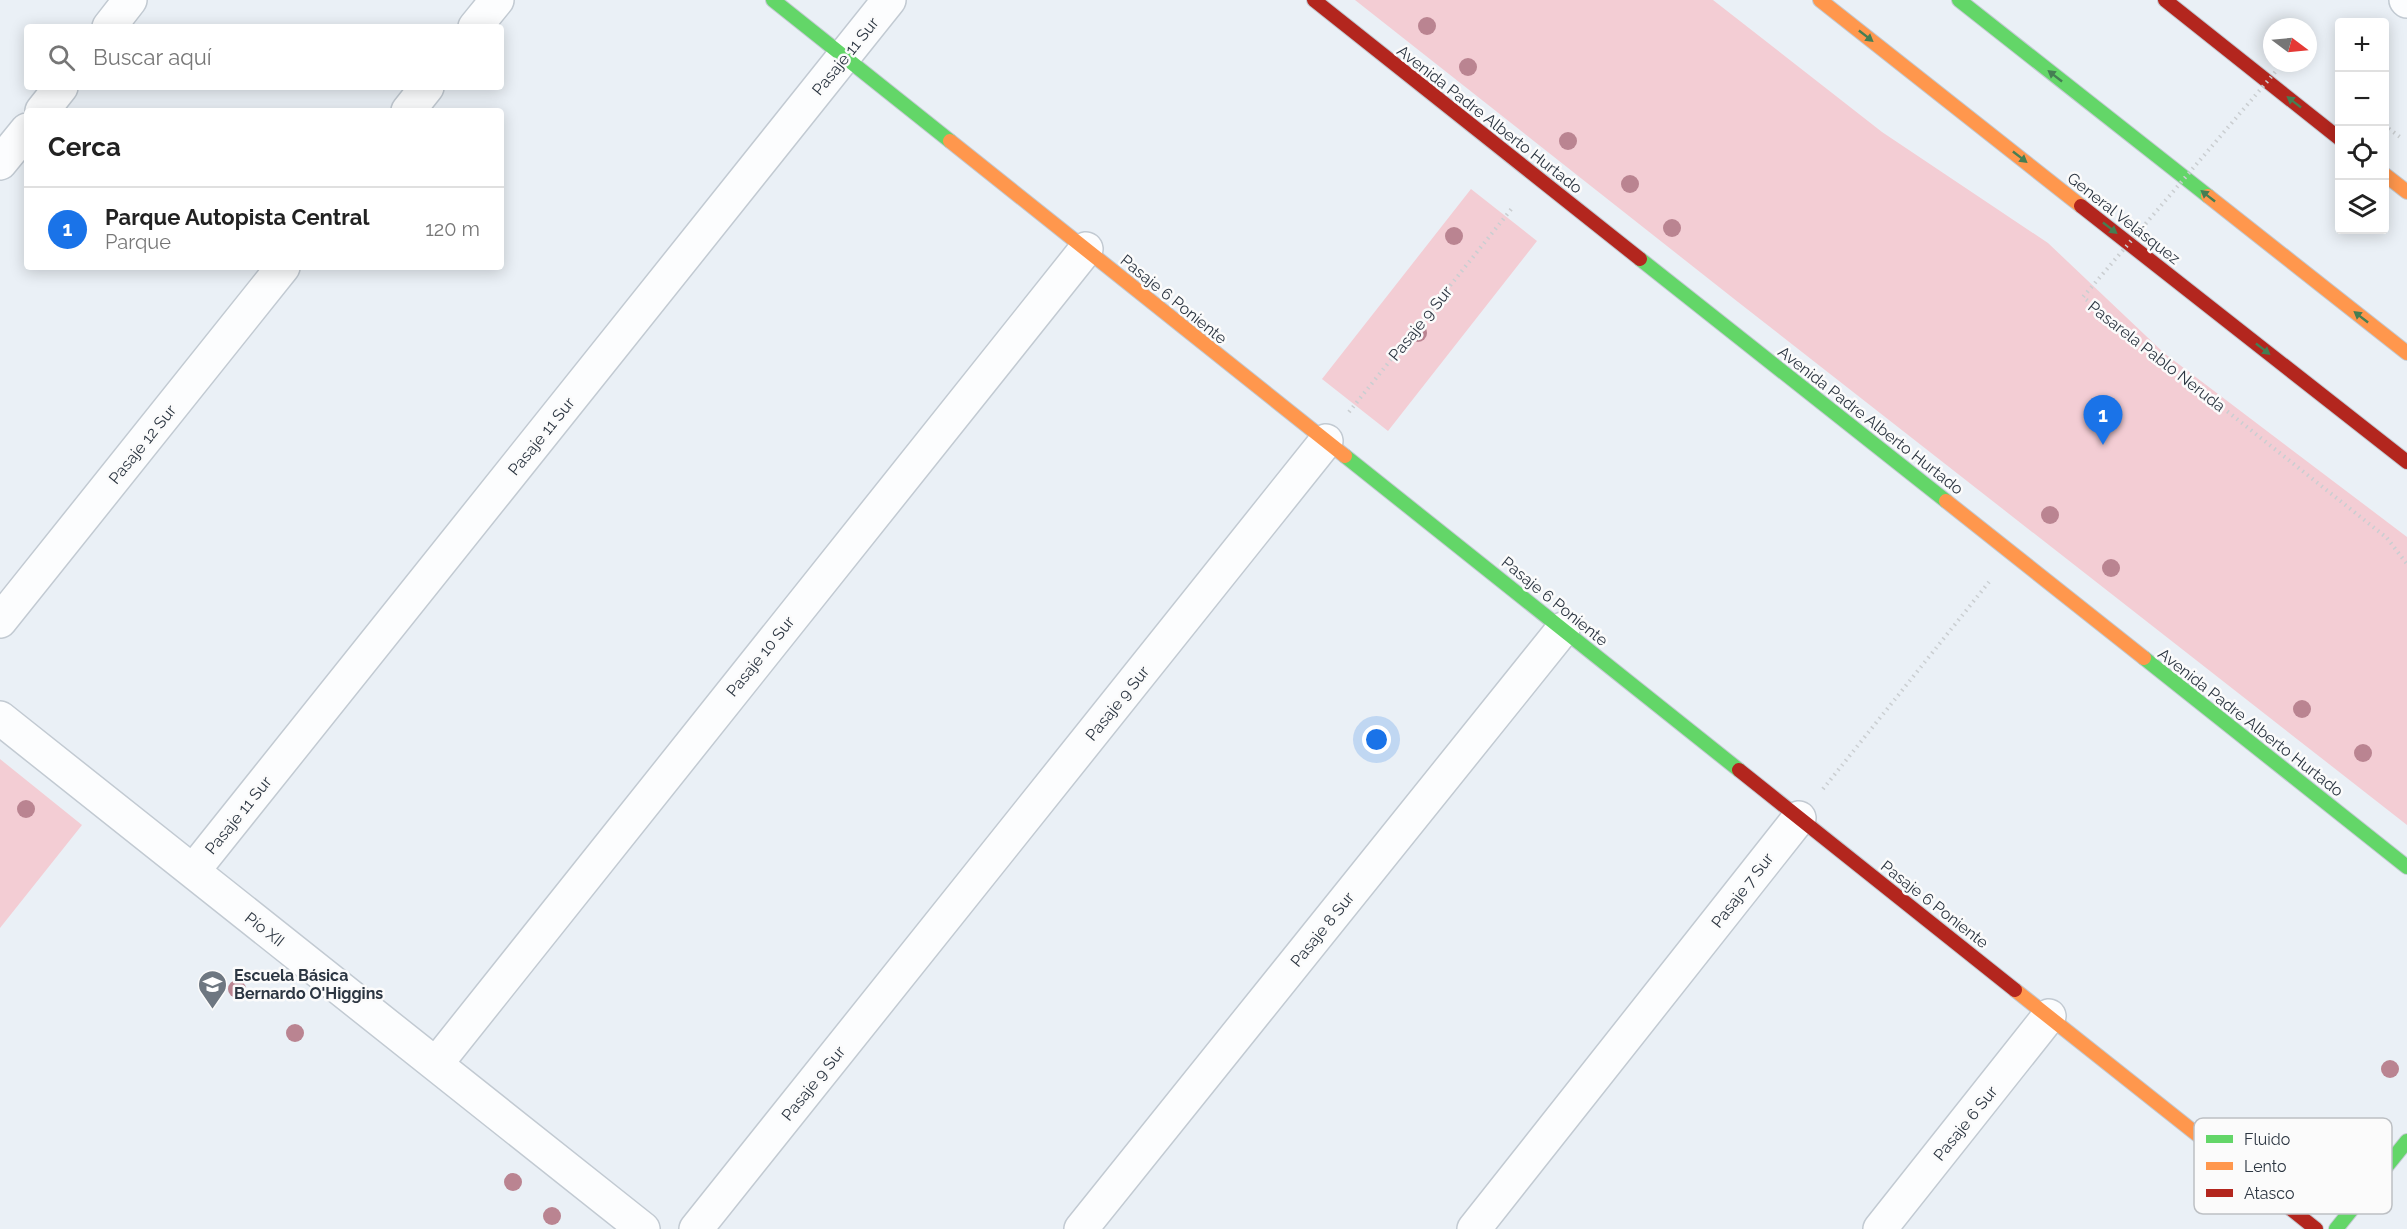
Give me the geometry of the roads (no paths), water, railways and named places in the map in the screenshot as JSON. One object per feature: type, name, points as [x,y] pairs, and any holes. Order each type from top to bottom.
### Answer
[{"type":"main road","name":"Pasaje 6 Poniente","points":[[772,0],[2194,1132]]},
{"type":"main road","name":"Avenida Padre Alberto Hurtado","points":[[1314,0],[2407,867]]},
{"type":"main road","name":"General Velásquez","points":[[1820,0],[2407,462]]},
{"type":"main road","points":[[1959,0],[2407,353]]},
{"type":"main road","points":[[2165,0],[2335,134]]},
{"type":"main road","points":[[2389,177],[2407,192]]},
{"type":"main road","points":[[2392,1160],[2407,1141]]},
{"type":"main road","name":"Pasaje 6 Poniente","points":[[2297,1214],[2316,1229]]},
{"type":"main road","points":[[2336,1229],[2348,1214]]},
{"type":"street","points":[[111,24],[130,0]]},
{"type":"street","points":[[477,24],[497,0]]},
{"type":"street","name":"Pasaje 11 Sur","points":[[193,871],[889,0]]},
{"type":"street","points":[[44,108],[59,90]]},
{"type":"street","points":[[410,108],[425,90]]},
{"type":"street","points":[[0,164],[24,134]]},
{"type":"street","name":"Pasaje 10 Sur","points":[[435,1064],[1086,249]]},
{"type":"street","name":"Pasaje 12 Sur","points":[[0,621],[282,270]]},
{"type":"street","name":"Pasaje 9 Sur","points":[[696,1229],[1326,441]]},
{"type":"street","name":"Pasaje 8 Sur","points":[[1081,1229],[1563,629]]},
{"type":"street","name":"Pío XII","points":[[0,718],[642,1229]]},
{"type":"street","name":"Pasaje 7 Sur","points":[[1474,1229],[1799,818]]},
{"type":"street","name":"Pasaje 6 Sur","points":[[1880,1229],[2049,1016]]},
{"type":"place","name":"Parque Autopista Central","points":[[2103,445]]},
{"type":"place","name":"Escuela Básica Bernardo O'Higgins","points":[[213,1010]]}]
